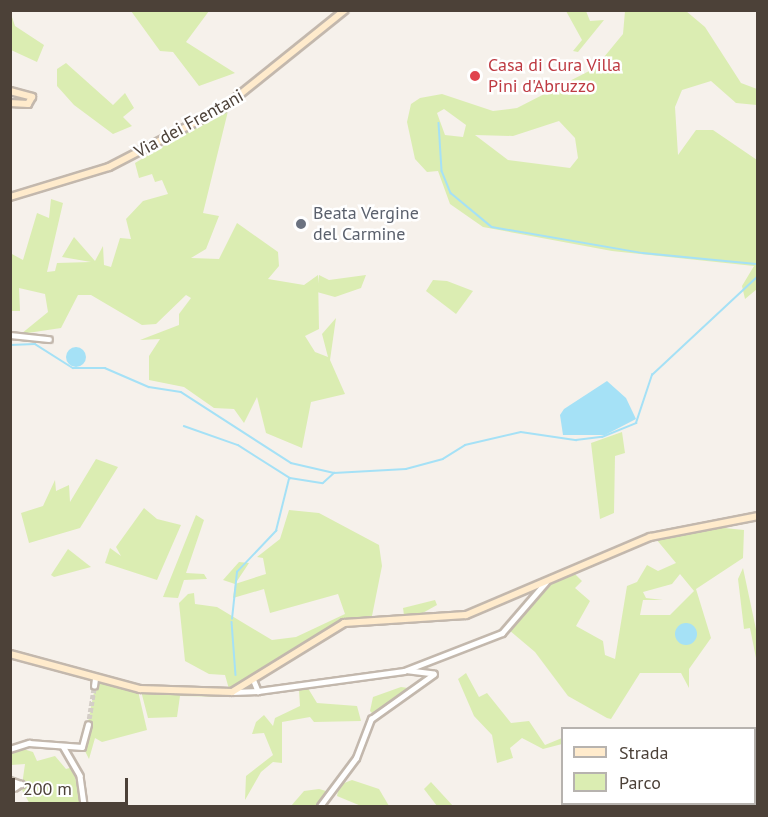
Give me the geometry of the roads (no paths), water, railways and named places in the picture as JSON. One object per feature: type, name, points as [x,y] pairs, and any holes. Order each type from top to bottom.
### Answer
[{"type":"street","name":"Via dei Frentani","points":[[10,197],[109,167],[223,108],[345,10]]},
{"type":"street","points":[[10,91],[32,97],[28,104],[10,103]]},
{"type":"street","points":[[10,335],[49,339]]},
{"type":"street","points":[[232,692],[254,681],[344,623],[466,615],[669,531],[758,516]]},
{"type":"street","points":[[10,654],[94,682],[140,689],[258,691],[404,671],[502,633],[546,582]]},
{"type":"street","points":[[523,592],[526,604]]},
{"type":"street","points":[[320,807],[356,758],[371,719],[434,674],[404,671]]},
{"type":"street","points":[[254,681],[258,691]]},
{"type":"street","points":[[10,749],[29,743],[82,747],[87,724]]},
{"type":"street","points":[[63,746],[80,776],[84,807]]},
{"type":"street","points":[[10,780],[21,784],[15,788]]},
{"type":"water","points":[[72,347],[80,347],[86,353],[86,361],[80,367],[72,367],[66,361],[66,353]]},
{"type":"water","points":[[607,381],[626,398],[636,419],[605,435],[563,435],[560,415],[564,409]]},
{"type":"water","points":[[686,623],[694,626],[697,634],[694,642],[686,645],[678,642],[675,634],[678,626]]},
{"type":"waterway","points":[[439,123],[442,171],[451,193],[492,227],[643,253],[758,264]]},
{"type":"waterway","points":[[184,426],[238,445],[290,478],[323,483],[334,473],[406,469],[443,459],[465,445],[521,432],[576,440],[602,437],[636,423],[652,375],[758,276]]},
{"type":"waterway","points":[[10,345],[35,344],[73,368],[105,368],[149,387],[181,392],[291,463],[334,473]]},
{"type":"waterway","points":[[232,619],[237,572],[276,531],[289,479]]},
{"type":"waterway","points":[[232,622],[236,675]]},
{"type":"tunnel","points":[[88,725],[94,686]]},
{"type":"place","name":"Casa di Cura Villa Pini d'Abruzzo","points":[[475,76]]},
{"type":"place","name":"Beata Vergine del Carmine","points":[[301,224]]}]
